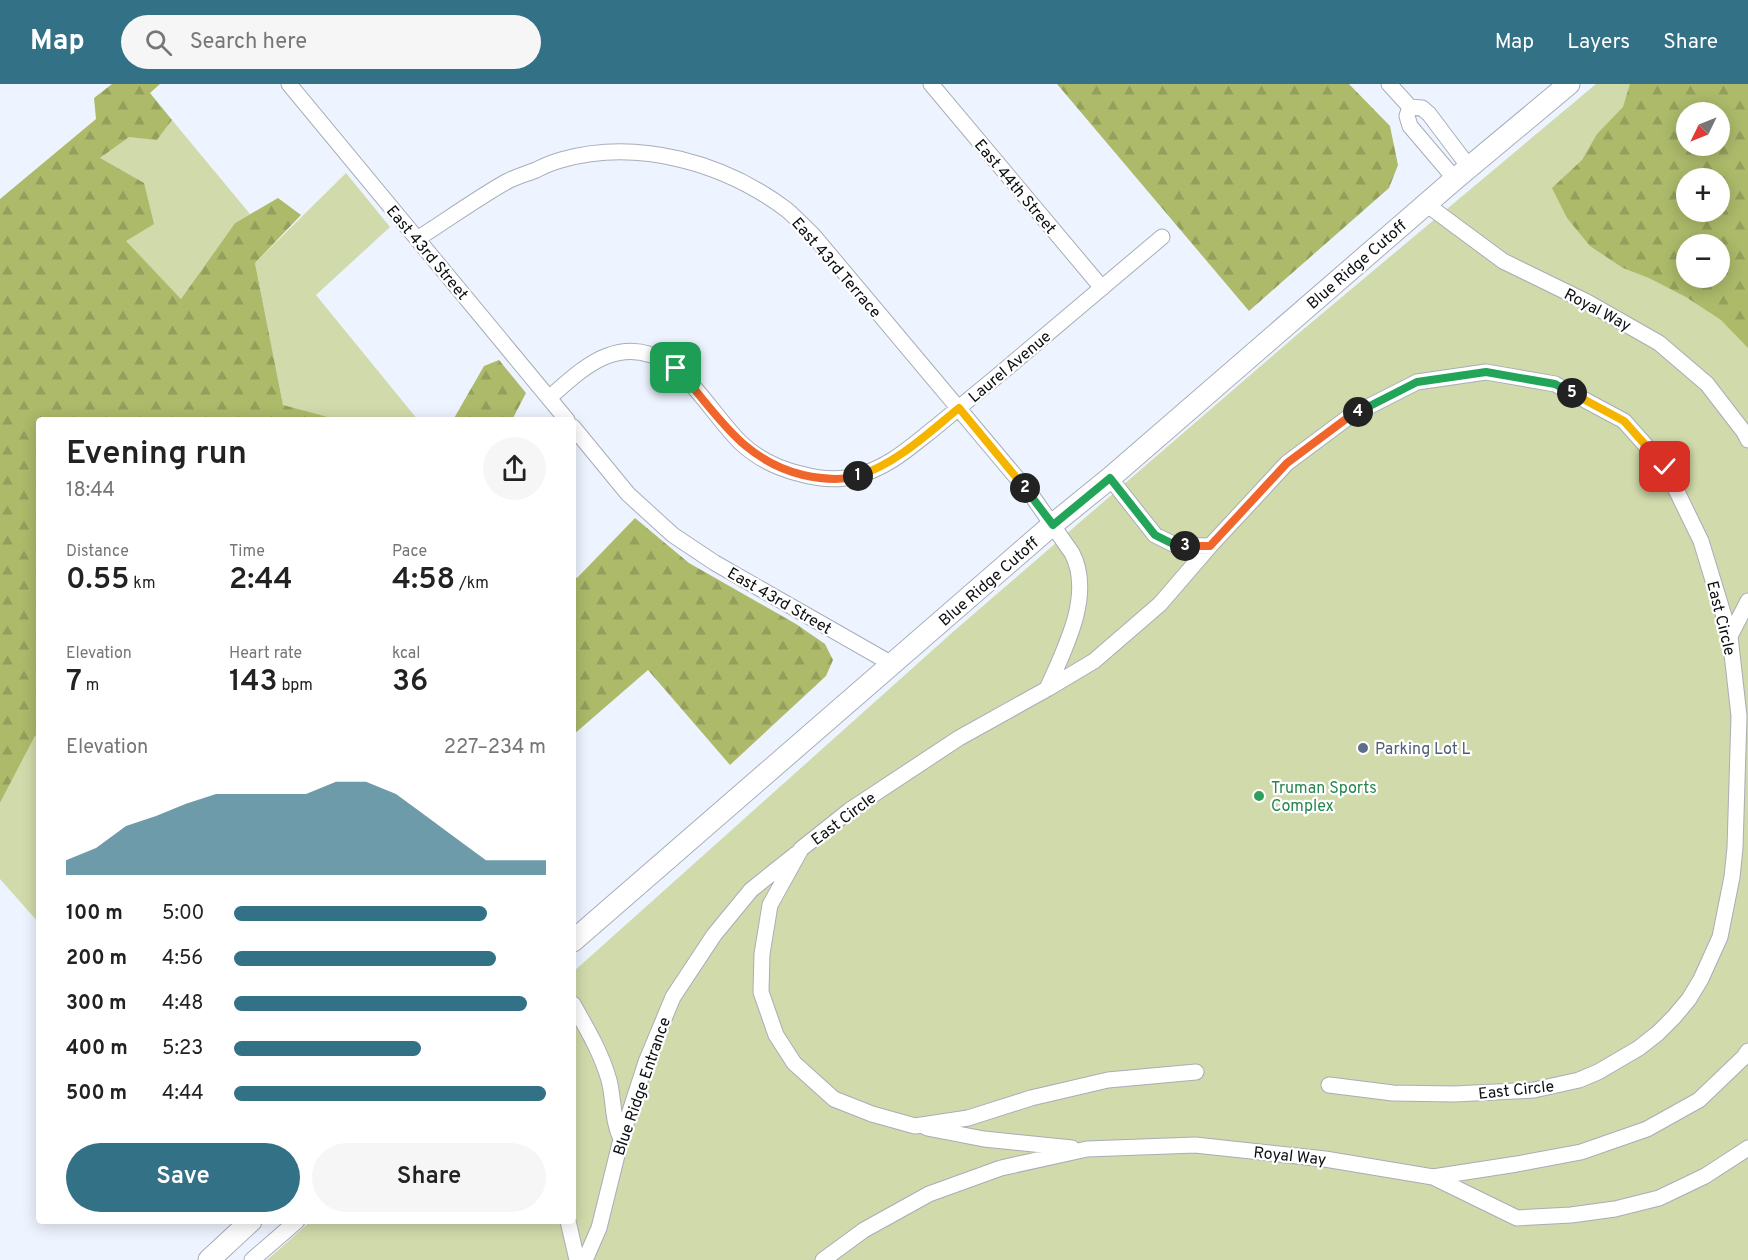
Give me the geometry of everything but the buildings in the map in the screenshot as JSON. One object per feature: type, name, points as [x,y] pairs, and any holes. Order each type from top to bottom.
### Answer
[{"type":"main road","name":"Blue Ridge Cutoff","points":[[576,937],[1462,173],[1569,84]]},
{"type":"main road","points":[[209,1260],[248,1224]]},
{"type":"street","name":"East 43rd Street","points":[[289,84],[565,417]]},
{"type":"street","name":"East 44th Street","points":[[931,84],[1102,288]]},
{"type":"street","points":[[1389,84],[1410,107],[1407,116],[1410,126],[1462,173]]},
{"type":"street","name":"East 43rd Terrace","points":[[417,239],[507,181],[561,159],[627,152],[660,155],[721,172],[788,211],[813,235],[1032,496],[1053,525]]},
{"type":"street","name":"Royal Way","points":[[1426,204],[1503,261],[1587,302],[1659,343],[1707,384],[1748,440]]},
{"type":"street","name":"Laurel Avenue","points":[[549,398],[604,357],[625,351],[657,356],[676,368],[727,429],[755,454],[784,469],[818,478],[854,477],[884,466],[899,456],[1162,237]]},
{"type":"street","name":"East Circle","points":[[1088,1149],[984,1139],[915,1126],[872,1114],[834,1099],[794,1063],[776,1035],[760,992],[762,954],[770,905],[801,849],[850,810],[959,738],[1094,661],[1160,604],[1287,463],[1350,416],[1417,382],[1486,372],[1555,384],[1624,421],[1665,467],[1701,541],[1730,636],[1739,716],[1736,848],[1720,936],[1712,957],[1693,992],[1674,1017],[1639,1048],[1619,1061],[1579,1080],[1534,1090],[1454,1094],[1393,1093],[1329,1085]]},
{"type":"street","name":"East 43rd Street","points":[[576,431],[628,494],[673,535],[715,563],[892,664]]},
{"type":"street","points":[[1110,478],[1155,535],[1175,545],[1210,546]]},
{"type":"street","points":[[1047,689],[1071,633],[1080,590],[1077,563],[1053,525]]},
{"type":"street","points":[[1730,636],[1748,601]]},
{"type":"street","name":"Blue Ridge Entrance","points":[[585,1260],[599,1228],[621,1139],[646,1062],[674,997],[714,935],[752,890],[801,849]]},
{"type":"street","points":[[576,1009],[596,1043],[609,1081],[616,1130],[621,1139]]},
{"type":"street","name":"Royal Way","points":[[823,1260],[864,1230],[929,1194],[1001,1168],[1088,1149],[1195,1145],[1324,1158],[1432,1177],[1581,1152],[1647,1129],[1699,1100],[1748,1051]]},
{"type":"street","name":"East Circle","points":[[915,1126],[968,1118],[1031,1098],[1108,1080],[1196,1072]]},
{"type":"street","points":[[1432,1177],[1517,1218],[1571,1215],[1615,1209],[1659,1198],[1705,1176],[1748,1148]]},
{"type":"street","points":[[252,1260],[294,1224]]},
{"type":"street","points":[[569,1224],[577,1260]]},
{"type":"green space","points":[[112,84],[160,84],[150,93],[172,120],[157,140],[129,137],[100,158],[144,183],[154,224],[126,241],[181,299],[235,223],[278,198],[301,215],[255,263],[283,405],[328,417],[36,417],[36,736],[0,803],[0,199],[96,119],[94,98]]},
{"type":"green space","points":[[1057,84],[1349,84],[1390,126],[1398,165],[1389,188],[1249,311]]},
{"type":"green space","name":"Truman Sports Complex","points":[[1596,84],[1748,84],[1748,1260],[267,1260],[308,1224],[576,1224],[576,969],[954,631],[1299,333]]},
{"type":"green space","points":[[1630,84],[1748,84],[1748,348],[1721,320],[1686,297],[1623,268],[1590,246],[1567,218],[1552,188],[1582,160],[1597,134],[1623,107]]},
{"type":"green space","points":[[172,120],[250,214],[235,223],[181,299],[125,241],[100,158],[129,136],[157,140]]},
{"type":"green space","points":[[346,173],[390,227],[316,295],[416,417],[327,417],[283,406],[255,263]]},
{"type":"green space","points":[[499,360],[526,393],[514,417],[455,417],[484,366]]},
{"type":"green space","points":[[635,518],[689,563],[796,624],[825,644],[833,660],[826,676],[730,765],[648,670],[576,732],[577,578]]},
{"type":"green space","points":[[36,736],[36,920],[0,879],[0,803]]},
{"type":"place","name":"Parking Lot L","points":[[1363,748]]},
{"type":"place","name":"Truman Sports Complex","points":[[1259,796]]},
{"type":"route","points":[[676,368],[743,445],[768,462],[784,469],[818,478],[854,477],[884,466],[959,408],[1053,525],[1110,478],[1155,535],[1175,545],[1210,546],[1287,463],[1350,416],[1417,382],[1486,372],[1555,384],[1624,421],[1665,467]]}]
